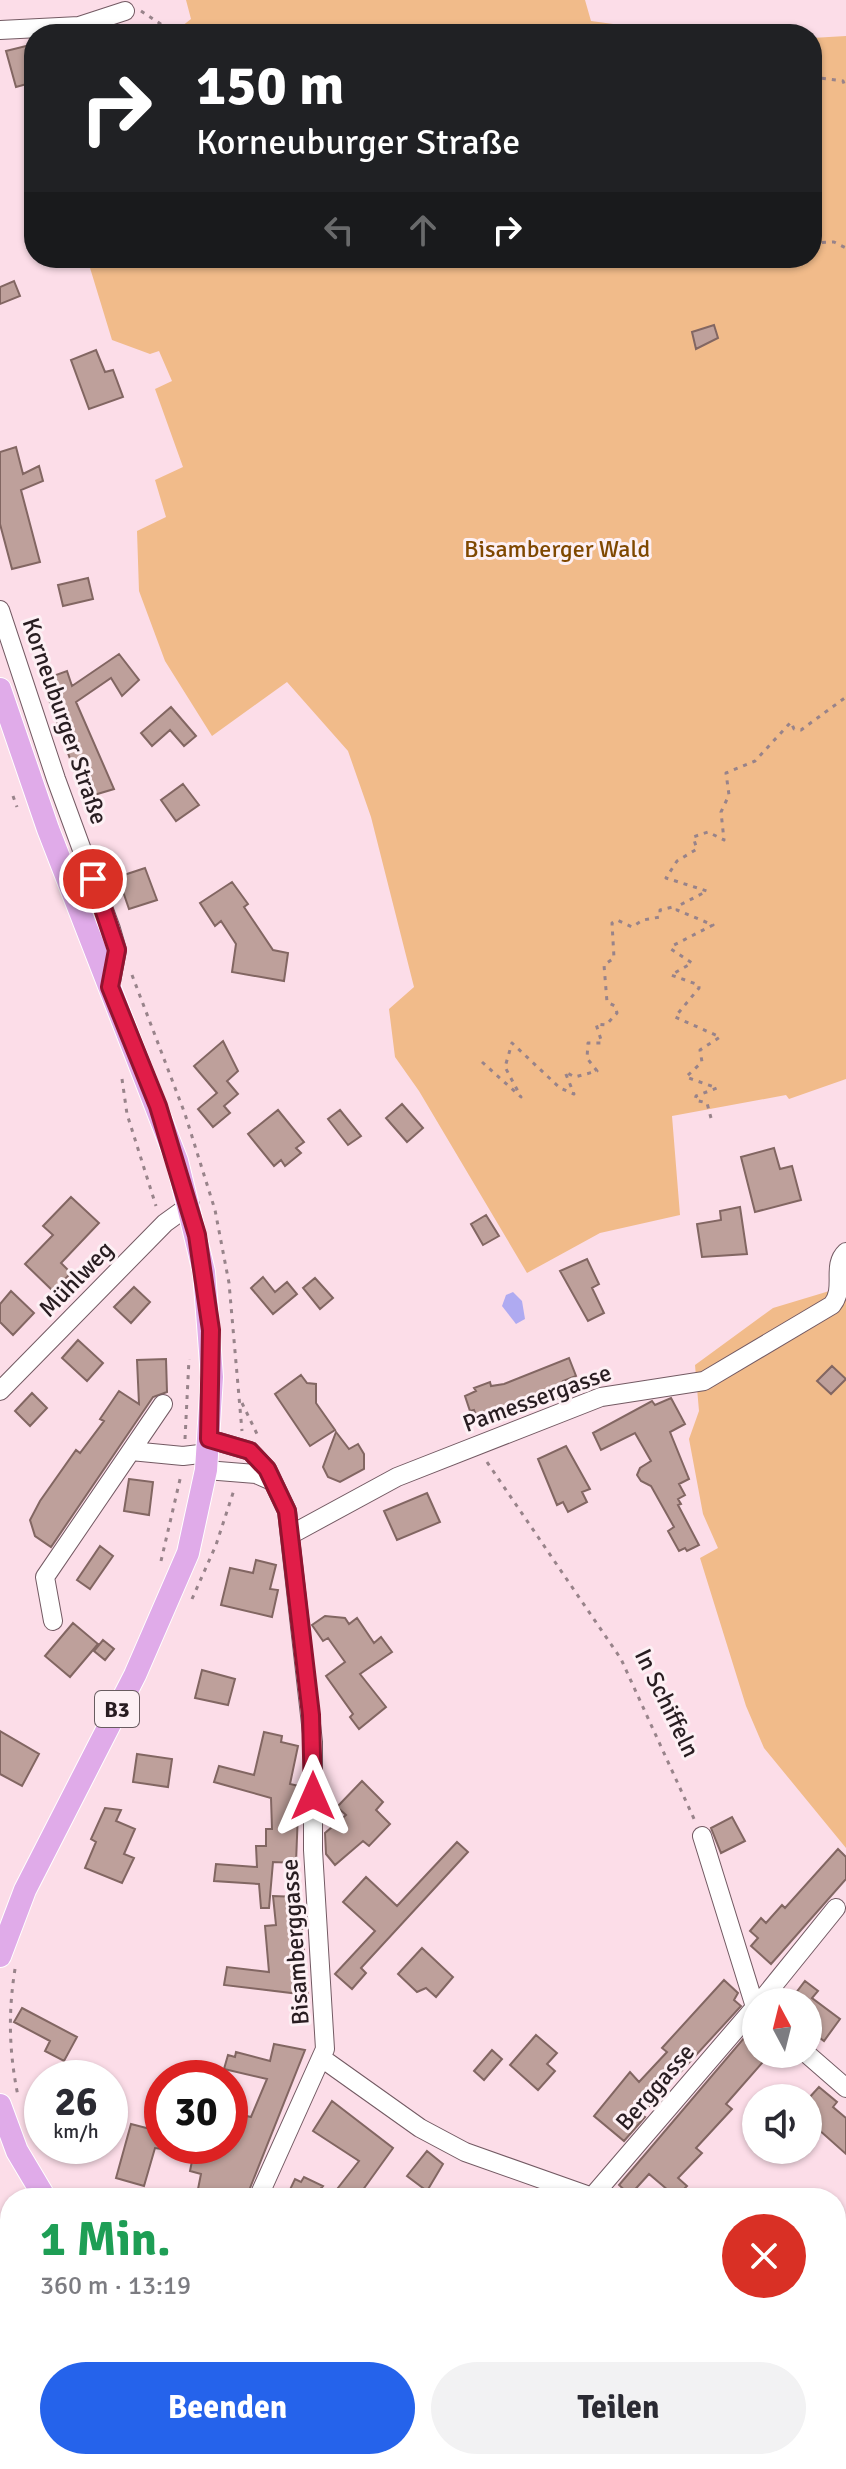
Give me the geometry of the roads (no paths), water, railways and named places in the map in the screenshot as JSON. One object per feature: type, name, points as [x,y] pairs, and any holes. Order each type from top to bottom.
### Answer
[{"type":"main road","name":"B3","points":[[0,689],[48,829],[158,1106],[190,1205],[204,1272],[211,1330],[208,1454],[196,1527],[172,1594],[25,1890],[8,1957]]},
{"type":"main road","points":[[10,2105],[17,2151],[39,2188]]},
{"type":"street","points":[[85,24],[125,11]]},
{"type":"street","points":[[0,30],[24,29]]},
{"type":"street","name":"Korneuburger Straße","points":[[0,610],[117,950],[110,987]]},
{"type":"street","name":"Mühlweg","points":[[0,1391],[165,1223],[190,1205]]},
{"type":"street","name":"Pamessergasse","points":[[292,1534],[397,1477],[612,1394],[704,1381],[832,1305],[840,1294],[838,1264],[846,1252]]},
{"type":"street","points":[[53,1621],[45,1577],[163,1404]]},
{"type":"street","name":"Bisamberggasse","points":[[208,1454],[241,1445],[267,1469],[287,1511],[313,1742],[313,1850],[326,2039],[323,2059],[263,2188]]},
{"type":"street","points":[[131,1451],[183,1456],[208,1454],[238,1471],[272,1481]]},
{"type":"street","points":[[702,1836],[751,1988]]},
{"type":"street","name":"Berggasse","points":[[772,1988],[836,1908]]},
{"type":"street","name":"Berggasse","points":[[602,2188],[742,2024]]},
{"type":"street","points":[[323,2059],[420,2128],[465,2152],[565,2188]]},
{"type":"street","points":[[822,2067],[846,2088]]},
{"type":"park label","name":"Bisamberger Wald","points":[[557,549]]}]
